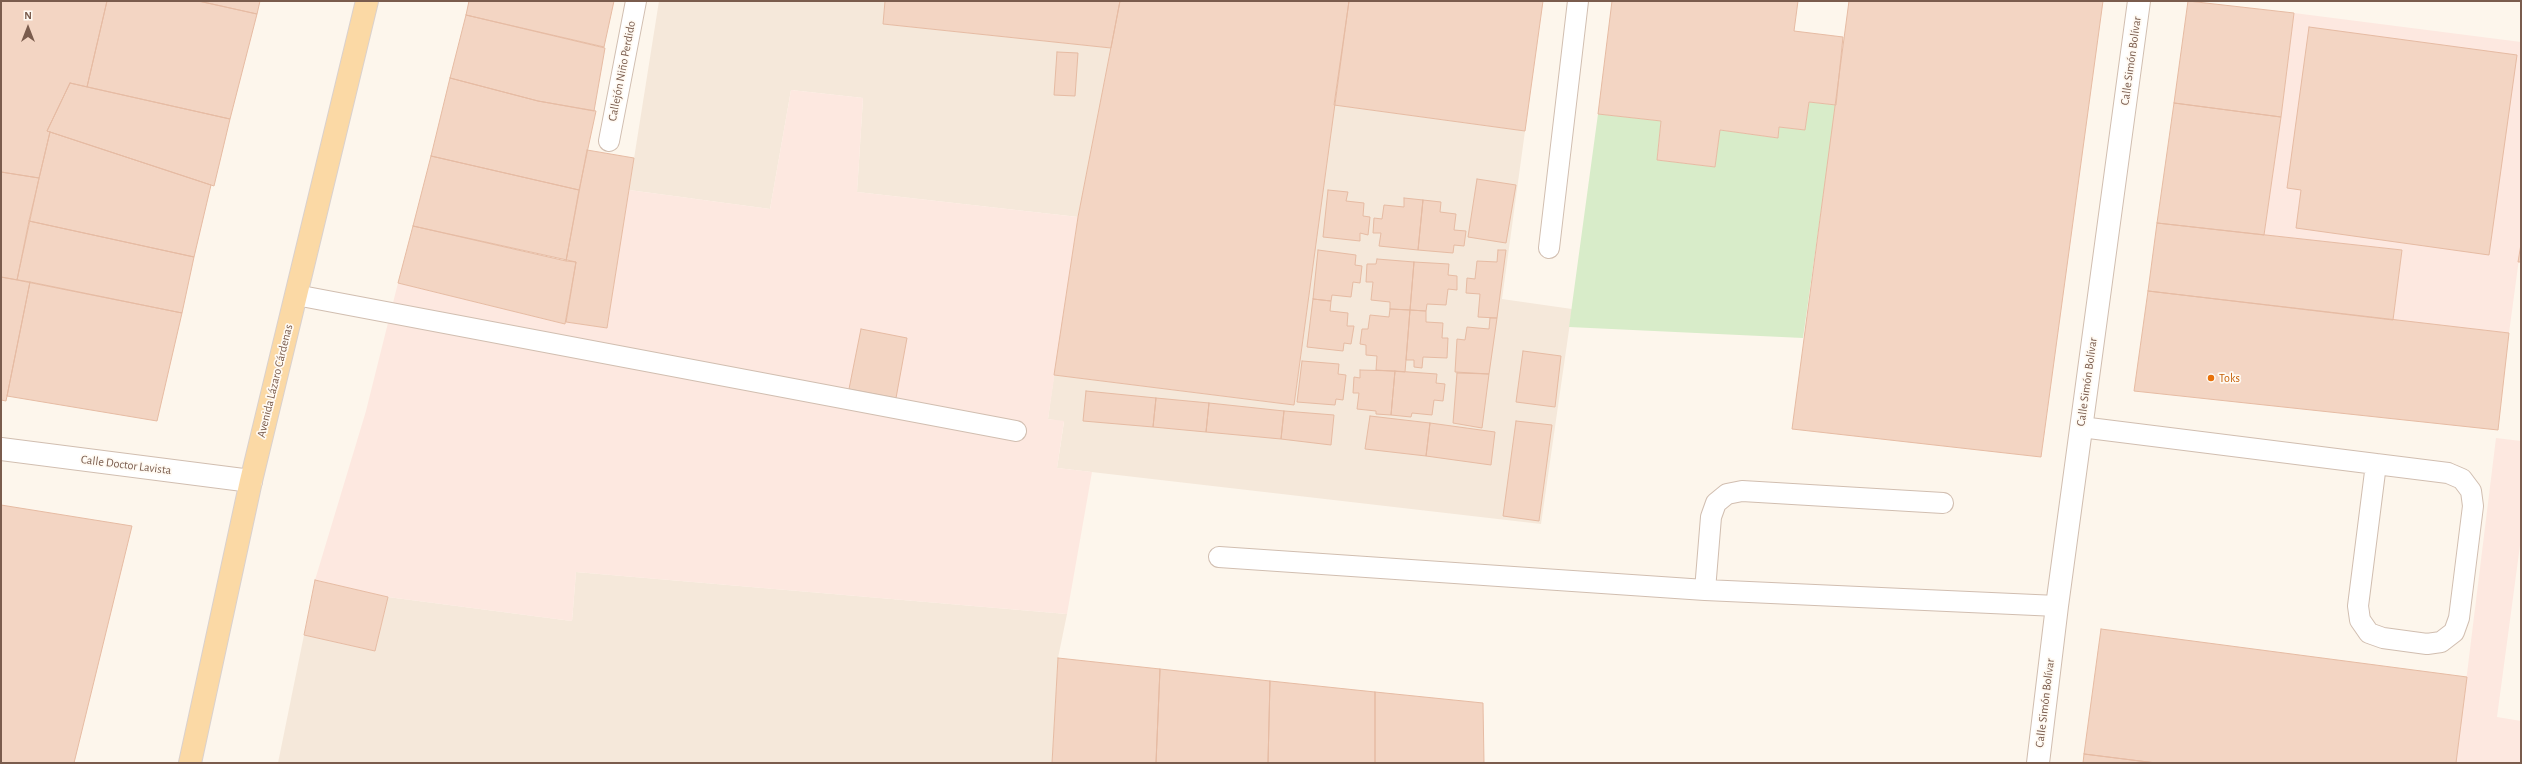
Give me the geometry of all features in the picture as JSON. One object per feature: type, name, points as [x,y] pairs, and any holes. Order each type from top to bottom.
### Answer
[{"type":"main road","name":"Avenida Lázaro Cárdenas","points":[[190,763],[251,481],[367,1]]},
{"type":"street","name":"Calle Simón Bolívar","points":[[2038,763],[2057,606],[2139,1]]},
{"type":"street","name":"Calle Doctor Lavista","points":[[1,449],[251,481]]},
{"type":"lane","name":"Callejón Niño Perdido","points":[[609,141],[636,1]]},
{"type":"lane","points":[[1549,248],[1578,1]]},
{"type":"lane","points":[[296,295],[1016,431]]},
{"type":"lane","points":[[2081,427],[2448,473],[2462,479],[2471,491],[2473,506],[2459,618],[2454,632],[2441,642],[2427,644],[2383,638],[2369,633],[2360,620],[2358,606],[2376,464]]},
{"type":"lane","points":[[1705,590],[1711,517],[1716,503],[1727,494],[1742,491],[1943,503]]},
{"type":"lane","points":[[1219,557],[1705,590],[2057,606]]},
{"type":"shaded area","points":[[659,1],[885,1],[883,24],[1111,48],[1078,217],[857,192],[863,98],[791,90],[770,209],[629,190]]},
{"type":"shaded area","points":[[2294,13],[2521,42],[2521,244],[2509,333],[2393,320],[2402,250],[2264,235]]},
{"type":"shaded area","points":[[791,90],[863,98],[857,192],[1078,217],[1048,419],[1064,421],[1057,468],[1092,472],[1067,614],[576,572],[572,621],[388,597],[315,580],[366,411],[398,283],[565,324],[566,322],[607,328],[629,190],[770,209]]},
{"type":"shaded area","points":[[1334,105],[1525,131],[1502,299],[1572,309],[1541,524],[1057,468],[1064,422],[1048,419],[1054,375],[1294,405]]},
{"type":"shaded area","points":[[2496,438],[2521,441],[2521,538],[2497,717],[2521,721],[2521,763],[2456,763]]},
{"type":"shaded area","points":[[576,572],[1067,614],[1058,658],[1052,763],[278,763],[304,635],[375,651],[388,597],[572,621]]},
{"type":"green space","points":[[1809,102],[1836,105],[1803,338],[1569,327],[1598,114],[1661,121],[1657,160],[1715,167],[1720,130],[1778,138],[1779,127],[1805,130]]},
{"type":"building","points":[[1,1],[107,1],[87,87],[70,83],[47,131],[50,132],[39,178],[1,172]]},
{"type":"building","points":[[107,1],[199,1],[257,14],[230,119],[87,87]]},
{"type":"building","points":[[198,1],[260,1],[257,14]]},
{"type":"building","points":[[469,1],[614,1],[604,47],[466,15]]},
{"type":"building","points":[[885,1],[1120,1],[1111,48],[883,24]]},
{"type":"building","points":[[1120,1],[1349,1],[1294,405],[1054,375],[1078,217]]},
{"type":"building","points":[[1349,1],[1543,1],[1525,131],[1334,105]]},
{"type":"building","points":[[1612,1],[1798,1],[1794,31],[1843,37],[1836,105],[1809,102],[1805,130],[1779,127],[1778,138],[1720,130],[1715,167],[1657,160],[1661,121],[1598,114]]},
{"type":"building","points":[[1849,1],[2103,1],[2041,457],[1792,429]]},
{"type":"building","points":[[2188,1],[2294,13],[2281,117],[2174,103]]},
{"type":"building","points":[[466,15],[605,48],[594,111],[538,101],[450,78]]},
{"type":"building","points":[[2309,27],[2517,55],[2489,255],[2296,228],[2301,190],[2287,188]]},
{"type":"building","points":[[1057,52],[1078,53],[1075,96],[1054,95]]},
{"type":"building","points":[[450,78],[538,101],[596,111],[579,190],[431,156]]},
{"type":"building","points":[[70,83],[230,119],[214,186],[47,131]]},
{"type":"building","points":[[2174,103],[2281,117],[2264,235],[2157,223]]},
{"type":"building","points":[[50,132],[211,185],[194,257],[29,221]]},
{"type":"building","points":[[587,150],[634,158],[607,328],[566,322],[576,262],[566,261]]},
{"type":"building","points":[[431,156],[579,190],[566,261],[413,226]]},
{"type":"building","points":[[1,172],[39,178],[17,280],[1,277]]},
{"type":"building","points":[[1477,179],[1516,185],[1506,243],[1468,237]]},
{"type":"building","points":[[1328,190],[1348,192],[1346,201],[1364,203],[1363,216],[1370,217],[1368,235],[1360,233],[1360,241],[1323,237]]},
{"type":"building","points":[[1404,198],[1423,200],[1418,250],[1379,246],[1381,233],[1373,233],[1374,218],[1382,219],[1384,205],[1404,207]]},
{"type":"building","points":[[1423,200],[1441,202],[1440,212],[1456,214],[1454,230],[1466,231],[1464,246],[1454,245],[1453,253],[1418,250]]},
{"type":"building","points":[[29,221],[194,257],[182,313],[17,280]]},
{"type":"building","points":[[2157,223],[2402,250],[2393,320],[2148,291]]},
{"type":"building","points":[[413,226],[576,262],[565,324],[398,283]]},
{"type":"building","points":[[2521,244],[2521,262],[2518,262]]},
{"type":"building","points":[[1318,250],[1356,255],[1355,265],[1362,266],[1360,283],[1353,282],[1351,297],[1332,295],[1331,301],[1313,299]]},
{"type":"building","points":[[1498,250],[1506,250],[1497,318],[1478,317],[1480,294],[1466,293],[1467,278],[1475,279],[1477,261],[1497,262]]},
{"type":"building","points":[[1377,259],[1414,262],[1410,310],[1390,309],[1390,302],[1371,300],[1373,282],[1366,282],[1367,264],[1376,264]]},
{"type":"building","points":[[1414,262],[1449,264],[1448,275],[1457,276],[1457,290],[1448,289],[1446,305],[1427,304],[1426,311],[1410,310]]},
{"type":"building","points":[[1,277],[30,282],[6,401],[1,400]]},
{"type":"building","points":[[30,282],[182,313],[157,421],[7,396]]},
{"type":"building","points":[[2148,291],[2509,333],[2498,430],[2134,391]]},
{"type":"building","points":[[1313,299],[1331,301],[1330,311],[1348,313],[1347,326],[1354,326],[1351,344],[1344,343],[1343,351],[1307,347]]},
{"type":"building","points":[[1390,309],[1410,310],[1405,372],[1376,370],[1377,356],[1366,355],[1366,345],[1360,344],[1362,329],[1368,329],[1370,315],[1389,317]]},
{"type":"building","points":[[1410,310],[1426,311],[1426,322],[1443,323],[1442,338],[1448,338],[1447,358],[1423,357],[1422,368],[1414,367],[1414,360],[1406,360]]},
{"type":"building","points":[[1490,318],[1497,318],[1489,374],[1455,372],[1457,339],[1465,340],[1467,327],[1489,329]]},
{"type":"building","points":[[861,329],[907,338],[896,398],[849,389]]},
{"type":"building","points":[[1523,351],[1561,356],[1555,407],[1516,402]]},
{"type":"building","points":[[1302,361],[1339,364],[1338,374],[1346,375],[1343,400],[1336,399],[1335,405],[1297,402]]},
{"type":"building","points":[[1360,370],[1395,371],[1391,415],[1376,414],[1376,411],[1357,409],[1359,393],[1353,393],[1354,377],[1360,378]]},
{"type":"building","points":[[1395,371],[1437,374],[1436,383],[1445,384],[1443,401],[1434,400],[1432,415],[1412,413],[1411,417],[1391,415]]},
{"type":"building","points":[[1457,373],[1489,374],[1482,428],[1453,423]]},
{"type":"building","points":[[1086,391],[1156,398],[1153,427],[1083,421]]},
{"type":"building","points":[[1156,398],[1209,403],[1206,432],[1153,427]]},
{"type":"building","points":[[1209,403],[1284,411],[1281,439],[1206,432]]},
{"type":"building","points":[[1284,411],[1334,415],[1331,445],[1281,439]]},
{"type":"building","points":[[1370,416],[1430,423],[1426,456],[1365,449]]},
{"type":"building","points":[[1516,421],[1552,425],[1539,521],[1503,516]]},
{"type":"building","points":[[1430,423],[1495,432],[1491,465],[1426,456]]},
{"type":"building","points":[[1,505],[132,526],[74,763],[1,763]]},
{"type":"building","points":[[315,580],[388,597],[375,651],[304,635]]},
{"type":"building","points":[[2101,629],[2467,677],[2456,763],[2156,763],[2084,754]]},
{"type":"building","points":[[1058,658],[1160,669],[1156,763],[1052,763]]},
{"type":"building","points":[[1160,669],[1270,681],[1268,763],[1156,763]]},
{"type":"building","points":[[1270,681],[1375,692],[1375,763],[1268,763]]},
{"type":"building","points":[[1375,692],[1483,703],[1484,763],[1375,763]]},
{"type":"building","points":[[2084,754],[2156,763],[2083,763]]},
{"type":"place","name":"Toks","points":[[2211,378]]}]
